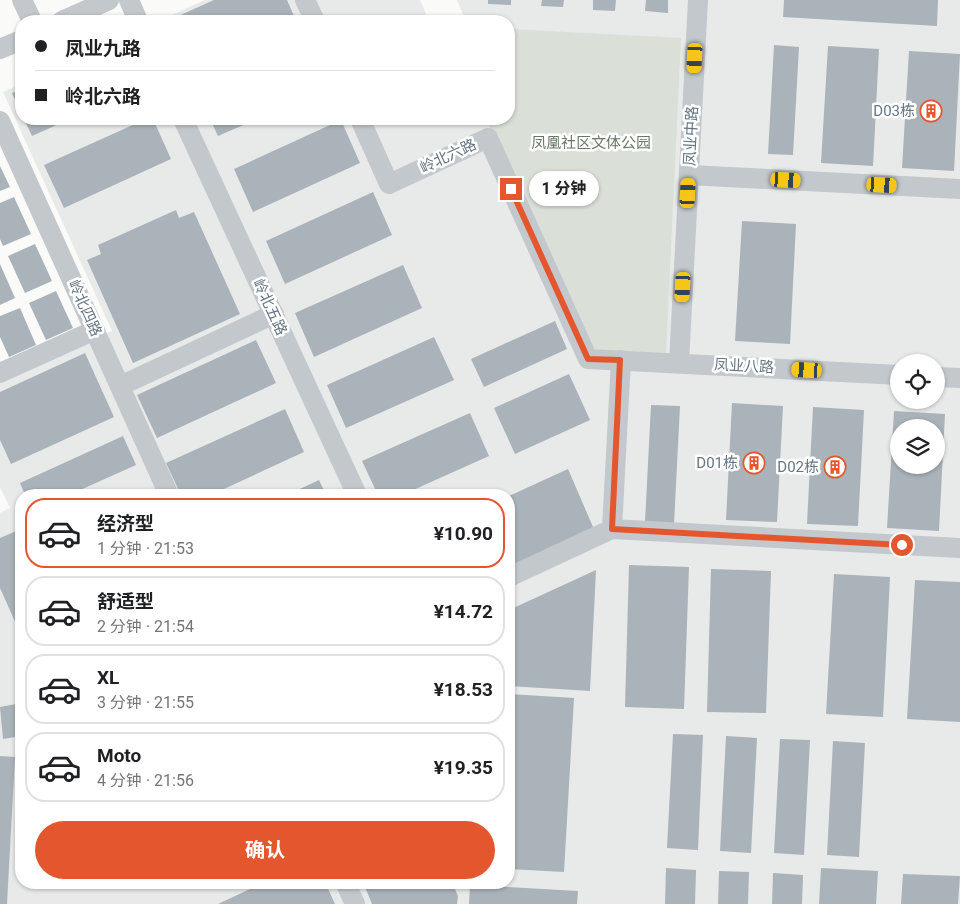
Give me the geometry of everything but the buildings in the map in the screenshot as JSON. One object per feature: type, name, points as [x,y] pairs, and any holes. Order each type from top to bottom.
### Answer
[{"type":"street","points":[[22,0],[29,15]]},
{"type":"street","points":[[75,15],[109,0]]},
{"type":"street","points":[[129,0],[135,15]]},
{"type":"street","points":[[305,0],[312,15]]},
{"type":"street","name":"凤业中路","points":[[679,363],[698,0]]},
{"type":"street","points":[[0,49],[15,43]]},
{"type":"street","name":"岭北四路","points":[[0,121],[166,489]]},
{"type":"street","name":"岭北五路","points":[[186,125],[354,489]]},
{"type":"street","name":"岭北六路","points":[[363,125],[389,184],[488,138],[588,359],[679,363]]},
{"type":"street","points":[[689,174],[960,189]]},
{"type":"street","points":[[120,386],[274,314]]},
{"type":"street","points":[[0,373],[94,330]]},
{"type":"street","points":[[612,529],[620,360]]},
{"type":"street","name":"凤业八路","points":[[679,363],[890,374]]},
{"type":"street","points":[[945,377],[960,378]]},
{"type":"street","points":[[515,574],[612,529],[960,548]]},
{"type":"street","points":[[348,889],[354,904]]},
{"type":"shaded area","points":[[205,0],[420,0],[427,15],[171,15]]},
{"type":"shaded area","points":[[457,0],[960,0],[960,904],[0,904],[0,513],[10,508],[0,487],[0,383],[112,331],[18,125],[515,125],[515,15],[463,15]]},
{"type":"shaded area","points":[[15,87],[15,118],[3,92]]},
{"type":"green space","name":"凤凰社区文体公园","points":[[515,29],[681,38],[666,353],[590,350],[489,125],[515,125]]},
{"type":"place","name":"D03栋","points":[[931,111]]},
{"type":"place","name":"D01栋","points":[[754,463]]},
{"type":"place","name":"D02栋","points":[[835,467]]},
{"type":"route","points":[[511,189],[588,359],[620,360],[612,529],[902,545]]}]
